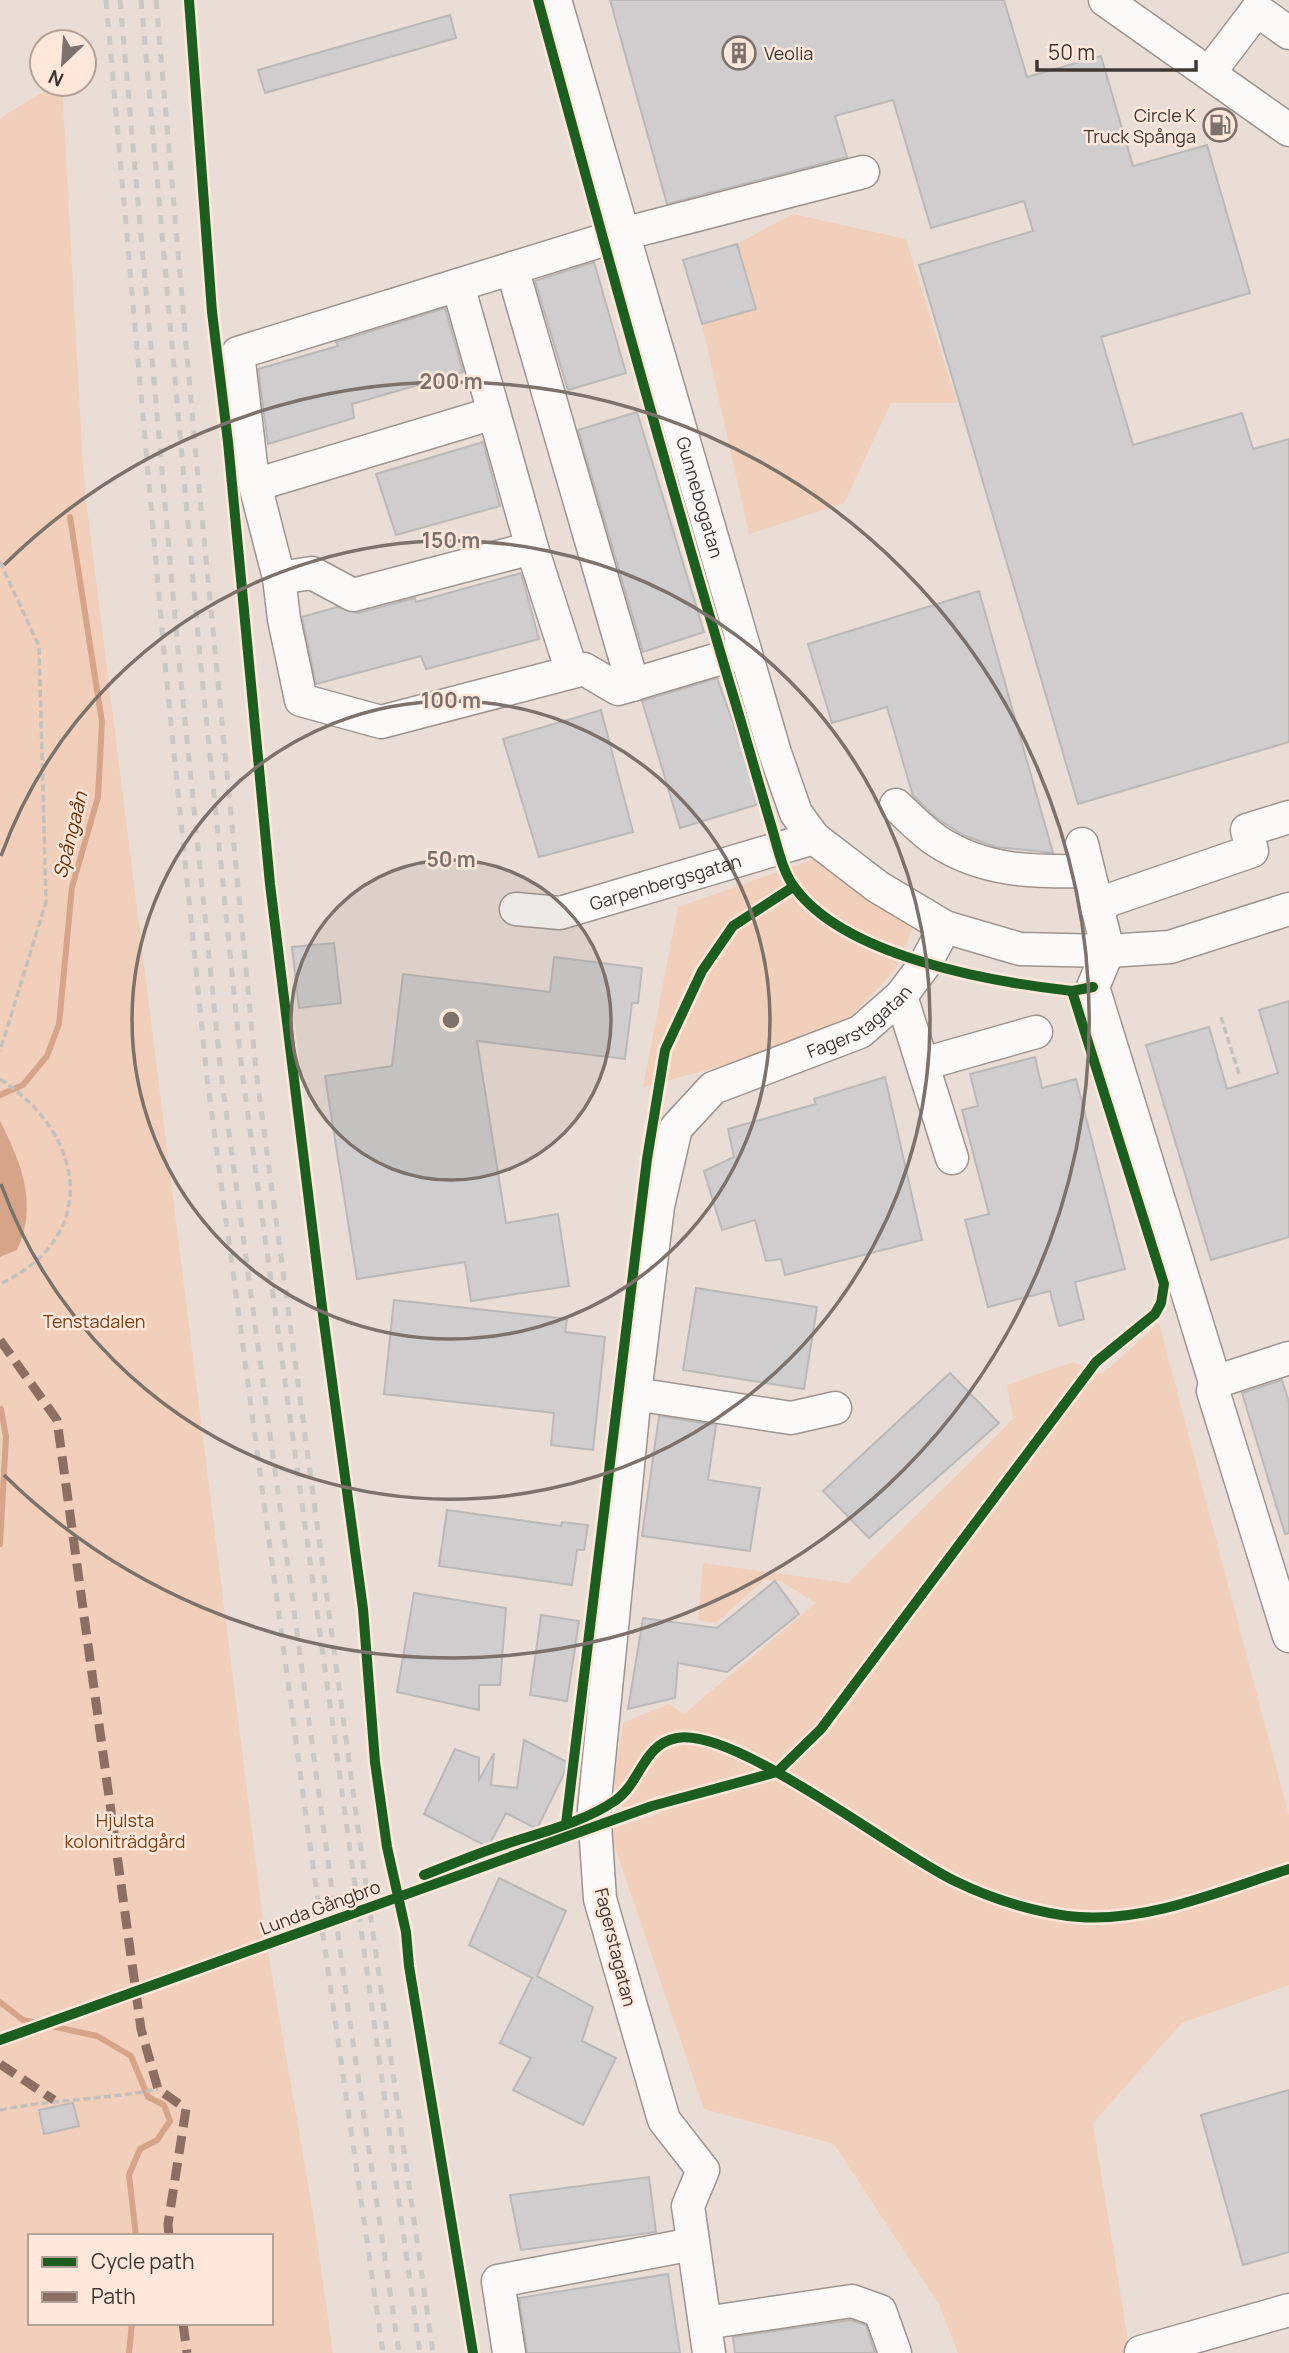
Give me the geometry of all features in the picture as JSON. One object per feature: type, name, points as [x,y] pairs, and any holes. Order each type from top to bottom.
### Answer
[{"type":"street","name":"Gunnebogatan","points":[[555,0],[745,651],[796,813],[814,838],[878,887],[945,926]]},
{"type":"street","points":[[1105,0],[1289,130]]},
{"type":"street","points":[[1209,73],[1257,10],[1289,33]]},
{"type":"street","points":[[745,651],[618,689],[584,669],[381,722],[301,700],[284,619],[279,578],[255,485],[238,353],[623,234],[863,172]]},
{"type":"street","points":[[512,268],[633,685]]},
{"type":"street","points":[[458,285],[532,548],[572,672]]},
{"type":"street","points":[[255,485],[494,413]]},
{"type":"street","points":[[279,578],[312,573],[354,595],[532,548]]},
{"type":"street","points":[[896,805],[937,841],[981,861],[1024,872],[1085,858],[1108,951],[1093,987],[1215,1382],[1213,1391],[1289,1636]]},
{"type":"street","points":[[1095,905],[1252,851],[1247,830],[1289,817]]},
{"type":"street","name":"Garpenbergsgatan","points":[[516,909],[561,913],[814,838]]},
{"type":"street","points":[[945,926],[1020,948],[1108,951],[1170,947],[1289,909]]},
{"type":"street","name":"Fagerstagatan","points":[[707,2338],[688,2206],[703,2170],[664,2120],[600,1899],[594,1810],[635,1394],[658,1206],[676,1128],[713,1088],[860,1032],[901,996],[925,964],[945,926]]},
{"type":"street","points":[[901,996],[952,1158]]},
{"type":"street","points":[[923,1064],[1036,1032]]},
{"type":"street","points":[[1215,1382],[1289,1358]]},
{"type":"street","points":[[635,1394],[791,1418],[835,1408]]},
{"type":"street","points":[[509,2353],[498,2281],[693,2244]]},
{"type":"street","points":[[707,2338],[852,2301],[880,2311],[895,2353]]},
{"type":"street","points":[[1141,2352],[1289,2310]]},
{"type":"path","points":[[0,562],[40,646],[46,902],[0,1051]]},
{"type":"path","points":[[1220,1017],[1240,1077]]},
{"type":"path","points":[[0,1079],[26,1096],[50,1122],[67,1158],[70,1190],[66,1216],[53,1244],[0,1284]]},
{"type":"path","points":[[0,2110],[43,2101],[126,2095],[158,2089]]},
{"type":"green space","points":[[33,98],[63,98],[84,483],[264,1928],[314,2219],[333,2353],[0,2353],[0,118]]},
{"type":"green space","points":[[793,214],[906,239],[957,403],[891,403],[844,503],[749,534],[702,324],[756,309],[737,244]]},
{"type":"green space","points":[[817,858],[913,927],[896,969],[847,1021],[753,1058],[643,1087],[678,907]]},
{"type":"green space","points":[[1159,1323],[1289,1816],[1289,1985],[1182,2023],[1093,2123],[1130,2353],[958,2353],[939,2304],[834,2144],[704,2109],[609,1830],[661,1813],[654,1799],[623,1808],[614,1784],[623,1723],[669,1704],[684,1714],[816,1603],[780,1581],[764,1580],[716,1623],[698,1620],[703,1563],[848,1583],[1013,1419],[1007,1385],[1073,1362],[1102,1374]]},
{"type":"shaded area","points":[[0,1121],[21,1169],[27,1201],[23,1233],[17,1250],[0,1257]]},
{"type":"building","points":[[610,0],[1004,0],[1027,77],[1101,56],[1133,166],[1207,145],[1250,293],[1101,337],[1133,445],[1242,413],[1253,449],[1289,439],[1289,742],[1078,804],[919,265],[1033,231],[1024,201],[931,228],[893,100],[835,116],[847,157],[667,204]]},
{"type":"building","points":[[450,15],[456,38],[265,93],[258,70]]},
{"type":"building","points":[[737,244],[756,309],[702,324],[683,260]]},
{"type":"building","points":[[594,262],[626,373],[568,390],[535,281]]},
{"type":"building","points":[[445,308],[463,372],[352,404],[354,418],[268,444],[258,369],[338,346],[336,342]]},
{"type":"building","points":[[637,412],[704,632],[643,652],[578,430]]},
{"type":"building","points":[[483,442],[500,506],[396,535],[376,474]]},
{"type":"building","points":[[521,573],[539,639],[426,669],[421,656],[316,684],[302,617],[337,607],[358,613],[415,598],[416,602]]},
{"type":"building","points":[[979,591],[1053,853],[996,847],[963,835],[938,819],[913,796],[887,707],[832,723],[808,644]]},
{"type":"building","points":[[717,678],[762,803],[680,828],[642,701]]},
{"type":"building","points":[[601,710],[633,832],[539,857],[503,739]]},
{"type":"building","points":[[334,943],[341,1003],[299,1008],[292,947]]},
{"type":"building","points":[[554,957],[642,968],[638,1003],[632,1003],[625,1059],[477,1041],[506,1223],[558,1214],[569,1286],[471,1301],[465,1262],[357,1279],[325,1076],[392,1066],[403,974],[550,992]]},
{"type":"building","points":[[1289,1001],[1289,1237],[1211,1260],[1146,1045],[1209,1027],[1227,1089],[1278,1073],[1259,1010]]},
{"type":"building","points":[[1035,1057],[1042,1088],[1076,1079],[1125,1269],[1075,1282],[1084,1319],[1059,1326],[1050,1291],[988,1307],[965,1220],[989,1214],[962,1110],[978,1106],[970,1074]]},
{"type":"building","points":[[885,1077],[922,1240],[785,1275],[781,1259],[766,1261],[755,1220],[722,1230],[704,1171],[734,1157],[728,1129],[816,1104],[814,1099]]},
{"type":"building","points":[[696,1288],[817,1307],[804,1389],[683,1370]]},
{"type":"building","points":[[394,1300],[567,1319],[565,1332],[605,1337],[593,1450],[551,1445],[554,1413],[384,1394]]},
{"type":"building","points":[[950,1373],[999,1423],[869,1538],[823,1491]]},
{"type":"building","points":[[1282,1380],[1289,1402],[1289,1533],[1285,1534],[1242,1393]]},
{"type":"building","points":[[659,1416],[716,1425],[708,1480],[760,1488],[750,1551],[642,1536]]},
{"type":"building","points":[[447,1510],[561,1526],[562,1522],[588,1525],[584,1550],[577,1550],[572,1585],[439,1566]]},
{"type":"building","points":[[775,1581],[799,1614],[727,1672],[678,1663],[675,1698],[628,1709],[643,1618],[717,1628]]},
{"type":"building","points":[[414,1593],[506,1608],[500,1685],[479,1685],[479,1710],[397,1692]]},
{"type":"building","points":[[541,1615],[579,1621],[567,1701],[530,1695]]},
{"type":"building","points":[[524,1740],[569,1763],[537,1829],[506,1813],[488,1847],[424,1814],[455,1749],[479,1758],[479,1780],[494,1753],[491,1785],[517,1788]]},
{"type":"building","points":[[499,1878],[566,1911],[537,1976],[593,2007],[582,2041],[616,2058],[583,2125],[513,2090],[531,2058],[500,2043],[532,1978],[469,1945]]},
{"type":"building","points":[[1289,2090],[1289,2252],[1243,2265],[1201,2115]]},
{"type":"building","points":[[73,2103],[79,2126],[44,2134],[39,2110]]},
{"type":"building","points":[[649,2177],[656,2232],[521,2250],[510,2195]]},
{"type":"building","points":[[668,2274],[680,2353],[527,2353],[519,2298]]},
{"type":"building","points":[[850,2320],[866,2325],[875,2353],[735,2353],[733,2337]]},
{"type":"waterway","name":"Spångaån","points":[[0,1095],[23,1085],[47,1056],[59,1024],[72,887],[98,797],[102,722],[70,517]]},
{"type":"waterway","name":"Spångaån","points":[[0,1544],[6,1437],[1,1409]]},
{"type":"waterway","name":"Spångaån","points":[[0,2002],[23,2020],[97,2036],[131,2056],[148,2097],[164,2105],[170,2121],[157,2140],[140,2149],[129,2175],[136,2234]]},
{"type":"waterway","name":"Spångaån","points":[[129,2353],[132,2325]]},
{"type":"railway","points":[[106,0],[165,664],[207,1078],[308,1831],[383,2353]]},
{"type":"railway","points":[[120,0],[179,661],[221,1074],[349,2015],[399,2353]]},
{"type":"railway","points":[[141,0],[200,657],[242,1072],[420,2353]]},
{"type":"railway","points":[[156,0],[195,446],[256,1071],[358,1828],[433,2353]]},
{"type":"marked path","points":[[0,1340],[57,1420],[141,2029],[158,2089],[186,2109],[168,2224],[169,2234]]},
{"type":"marked path","points":[[0,2064],[54,2100]]},
{"type":"marked path","points":[[183,2325],[187,2353]]},
{"type":"cycle path","points":[[189,0],[212,312],[228,442],[270,884],[323,1315],[363,1609],[375,1762],[387,1847],[406,1932],[409,1966],[473,2353]]},
{"type":"cycle path","points":[[538,0],[682,522],[780,858],[790,881],[818,912],[849,932],[884,949],[963,973],[1072,991]]},
{"type":"cycle path","points":[[566,1824],[647,1159],[665,1050],[702,971],[733,926],[793,887]]},
{"type":"cycle path","name":"Lunda Gångbro","points":[[0,2040],[652,1806],[777,1772],[821,1729],[1096,1362],[1155,1314],[1161,1303],[1164,1284],[1072,991],[1093,987]]},
{"type":"cycle path","points":[[424,1875],[493,1848],[576,1821],[604,1808],[624,1792],[657,1748],[677,1738],[703,1740],[737,1752],[816,1795],[957,1882],[1000,1900],[1048,1913],[1079,1917],[1132,1915],[1186,1903],[1289,1869]]},
{"type":"place","name":"Veolia","points":[[739,53]]},
{"type":"place","name":"Circle K Truck Spånga","points":[[1220,125]]},
{"type":"park label","name":"Tenstadalen","points":[[94,1321]]},
{"type":"park label","name":"Hjulsta koloniträdgård","points":[[125,1830]]}]
